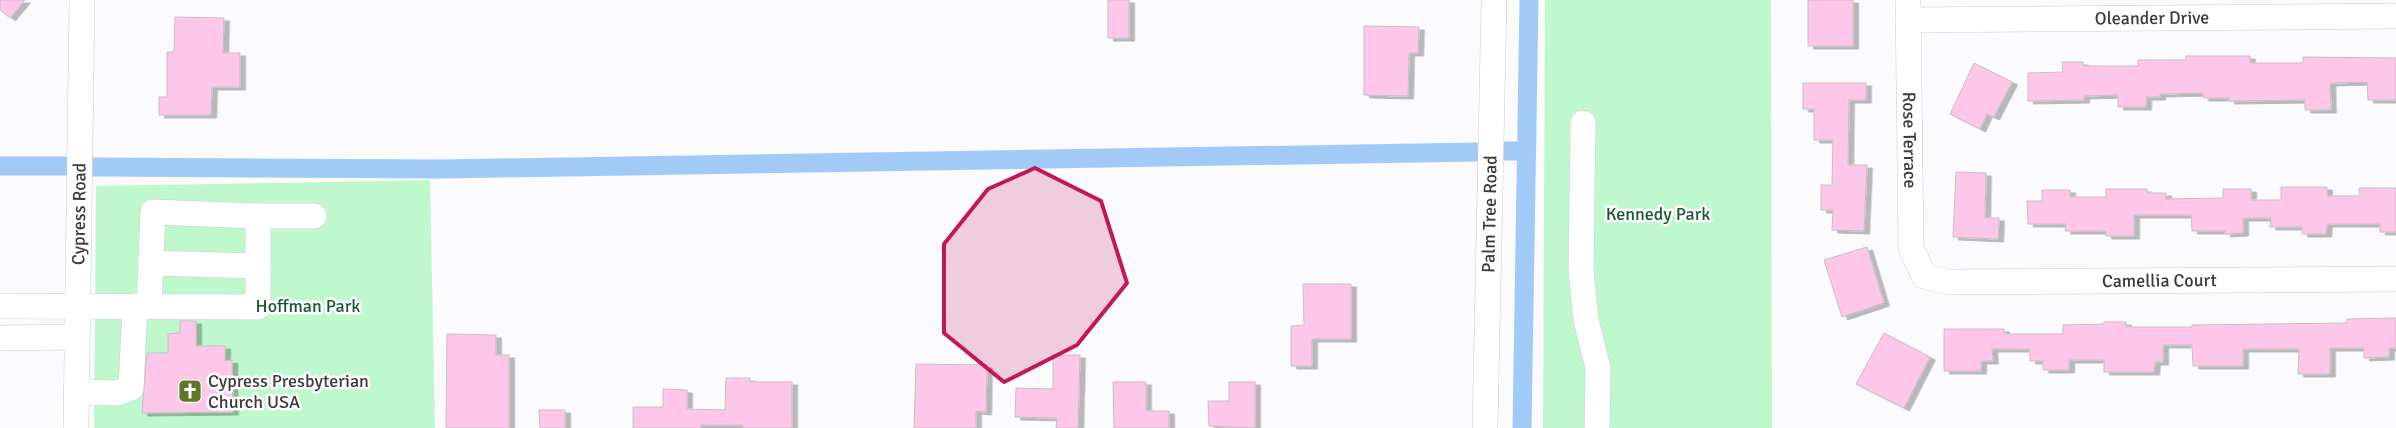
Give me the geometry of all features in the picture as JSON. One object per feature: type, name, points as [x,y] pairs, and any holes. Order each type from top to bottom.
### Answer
[{"type":"street","name":"Cypress Road","points":[[76,428],[82,0]]},
{"type":"street","name":"Palm Tree Road","points":[[1485,428],[1494,0]]},
{"type":"street","name":"Oleander Drive","points":[[1908,10],[2396,16]]},
{"type":"street","name":"Rose Terrace","points":[[1908,10],[1911,248],[1924,276]]},
{"type":"street","points":[[1583,123],[1582,271],[1586,320],[1598,368],[1597,428]]},
{"type":"street","points":[[76,392],[117,393],[131,388],[142,306],[151,263],[153,212],[314,216]]},
{"type":"street","points":[[0,306],[258,307],[258,216]]},
{"type":"street","points":[[151,263],[258,266]]},
{"type":"street","name":"Camellia Court","points":[[1924,276],[1948,282],[2396,279]]},
{"type":"street","points":[[0,338],[77,337]]},
{"type":"highlighted area","points":[[1035,168],[1101,201],[1127,283],[1077,345],[1004,382],[944,333],[944,244],[988,189]]},
{"type":"green space","name":"Kennedy Park","points":[[1545,0],[1771,0],[1772,428],[1543,428]]},
{"type":"green space","name":"Hoffman Park","points":[[430,180],[435,428],[94,428],[96,186]]},
{"type":"building","points":[[0,0],[25,0],[10,18],[0,10]]},
{"type":"building","points":[[1108,0],[1129,0],[1129,38],[1108,38]]},
{"type":"building","points":[[1808,0],[1853,0],[1853,46],[1808,46]]},
{"type":"building","points":[[175,17],[224,18],[223,53],[240,53],[240,87],[212,87],[211,115],[159,115],[159,97],[167,97],[167,52],[174,52]]},
{"type":"building","points":[[1364,26],[1419,27],[1418,53],[1409,53],[1408,96],[1364,95]]},
{"type":"building","points":[[2186,56],[2250,56],[2250,63],[2303,63],[2303,57],[2396,58],[2396,100],[2368,100],[2367,82],[2330,83],[2331,110],[2305,110],[2305,100],[2229,101],[2229,98],[2203,98],[2203,93],[2160,94],[2160,97],[2146,97],[2146,107],[2118,107],[2118,95],[2084,96],[2084,100],[2028,101],[2028,73],[2063,72],[2062,62],[2083,62],[2083,66],[2138,66],[2138,60],[2186,60]]},
{"type":"building","points":[[1974,63],[2012,82],[1994,117],[1987,114],[1980,129],[1950,114]]},
{"type":"building","points":[[1803,83],[1866,83],[1866,100],[1849,100],[1848,165],[1867,165],[1864,231],[1832,230],[1833,210],[1821,210],[1821,185],[1832,185],[1833,140],[1814,140],[1814,109],[1803,109]]},
{"type":"building","points":[[1956,172],[1986,173],[1985,218],[1999,218],[1998,239],[1953,237]]},
{"type":"building","points":[[2281,187],[2327,187],[2327,196],[2360,196],[2359,188],[2396,188],[2396,232],[2380,232],[2380,224],[2327,224],[2326,234],[2302,234],[2302,227],[2270,227],[2271,218],[2243,218],[2243,233],[2225,234],[2225,231],[2192,231],[2191,215],[2134,215],[2134,236],[2106,236],[2106,231],[2065,231],[2066,224],[2028,224],[2027,201],[2042,201],[2042,190],[2070,190],[2070,197],[2106,197],[2106,189],[2147,189],[2147,193],[2166,193],[2166,199],[2223,198],[2223,189],[2251,189],[2251,200],[2281,200]]},
{"type":"building","points":[[1867,247],[1884,303],[1842,317],[1824,260]]},
{"type":"building","points":[[1303,284],[1351,284],[1351,339],[1312,339],[1312,366],[1291,366],[1291,326],[1304,325]]},
{"type":"building","points":[[2396,318],[2396,348],[2389,348],[2389,357],[2364,358],[2364,348],[2330,348],[2330,374],[2298,374],[2299,349],[2243,349],[2243,366],[2193,366],[2192,345],[2163,345],[2163,362],[2155,362],[2154,372],[2104,372],[2104,360],[2069,360],[2069,370],[2043,370],[2043,361],[2030,361],[2030,349],[1992,349],[1993,361],[1981,361],[1981,371],[1944,371],[1944,329],[2004,329],[2004,334],[2063,334],[2063,325],[2104,324],[2104,322],[2126,322],[2126,327],[2192,327],[2192,325],[2347,323],[2347,319]]},
{"type":"building","points":[[180,321],[196,321],[196,346],[225,346],[225,361],[232,360],[233,412],[142,413],[147,353],[168,353],[168,334],[180,333]]},
{"type":"building","points":[[1884,333],[1930,357],[1904,408],[1856,384]]},
{"type":"building","points":[[447,334],[496,335],[496,355],[509,355],[509,428],[446,428]]},
{"type":"building","points":[[1053,355],[1080,355],[1078,428],[1056,428],[1057,418],[1015,417],[1016,388],[1053,389]]},
{"type":"building","points":[[916,364],[987,365],[986,412],[976,411],[976,428],[914,428]]},
{"type":"building","points":[[726,378],[750,378],[750,382],[792,382],[792,428],[743,428],[743,425],[701,425],[701,428],[633,428],[633,407],[663,407],[663,389],[687,390],[687,409],[725,410]]},
{"type":"building","points":[[1113,382],[1146,382],[1146,411],[1169,411],[1169,428],[1114,428]]},
{"type":"building","points":[[1229,382],[1255,382],[1255,428],[1209,426],[1208,401],[1229,401]]},
{"type":"building","points":[[539,410],[565,410],[565,428],[540,428]]},
{"type":"waterway","points":[[1522,428],[1529,0]]},
{"type":"waterway","points":[[1505,151],[1526,151]]},
{"type":"waterway","points":[[93,167],[441,169],[1476,152]]},
{"type":"waterway","points":[[0,166],[65,166]]},
{"type":"place","name":"Cypress Presbyterian Church USA","points":[[190,391]]}]
